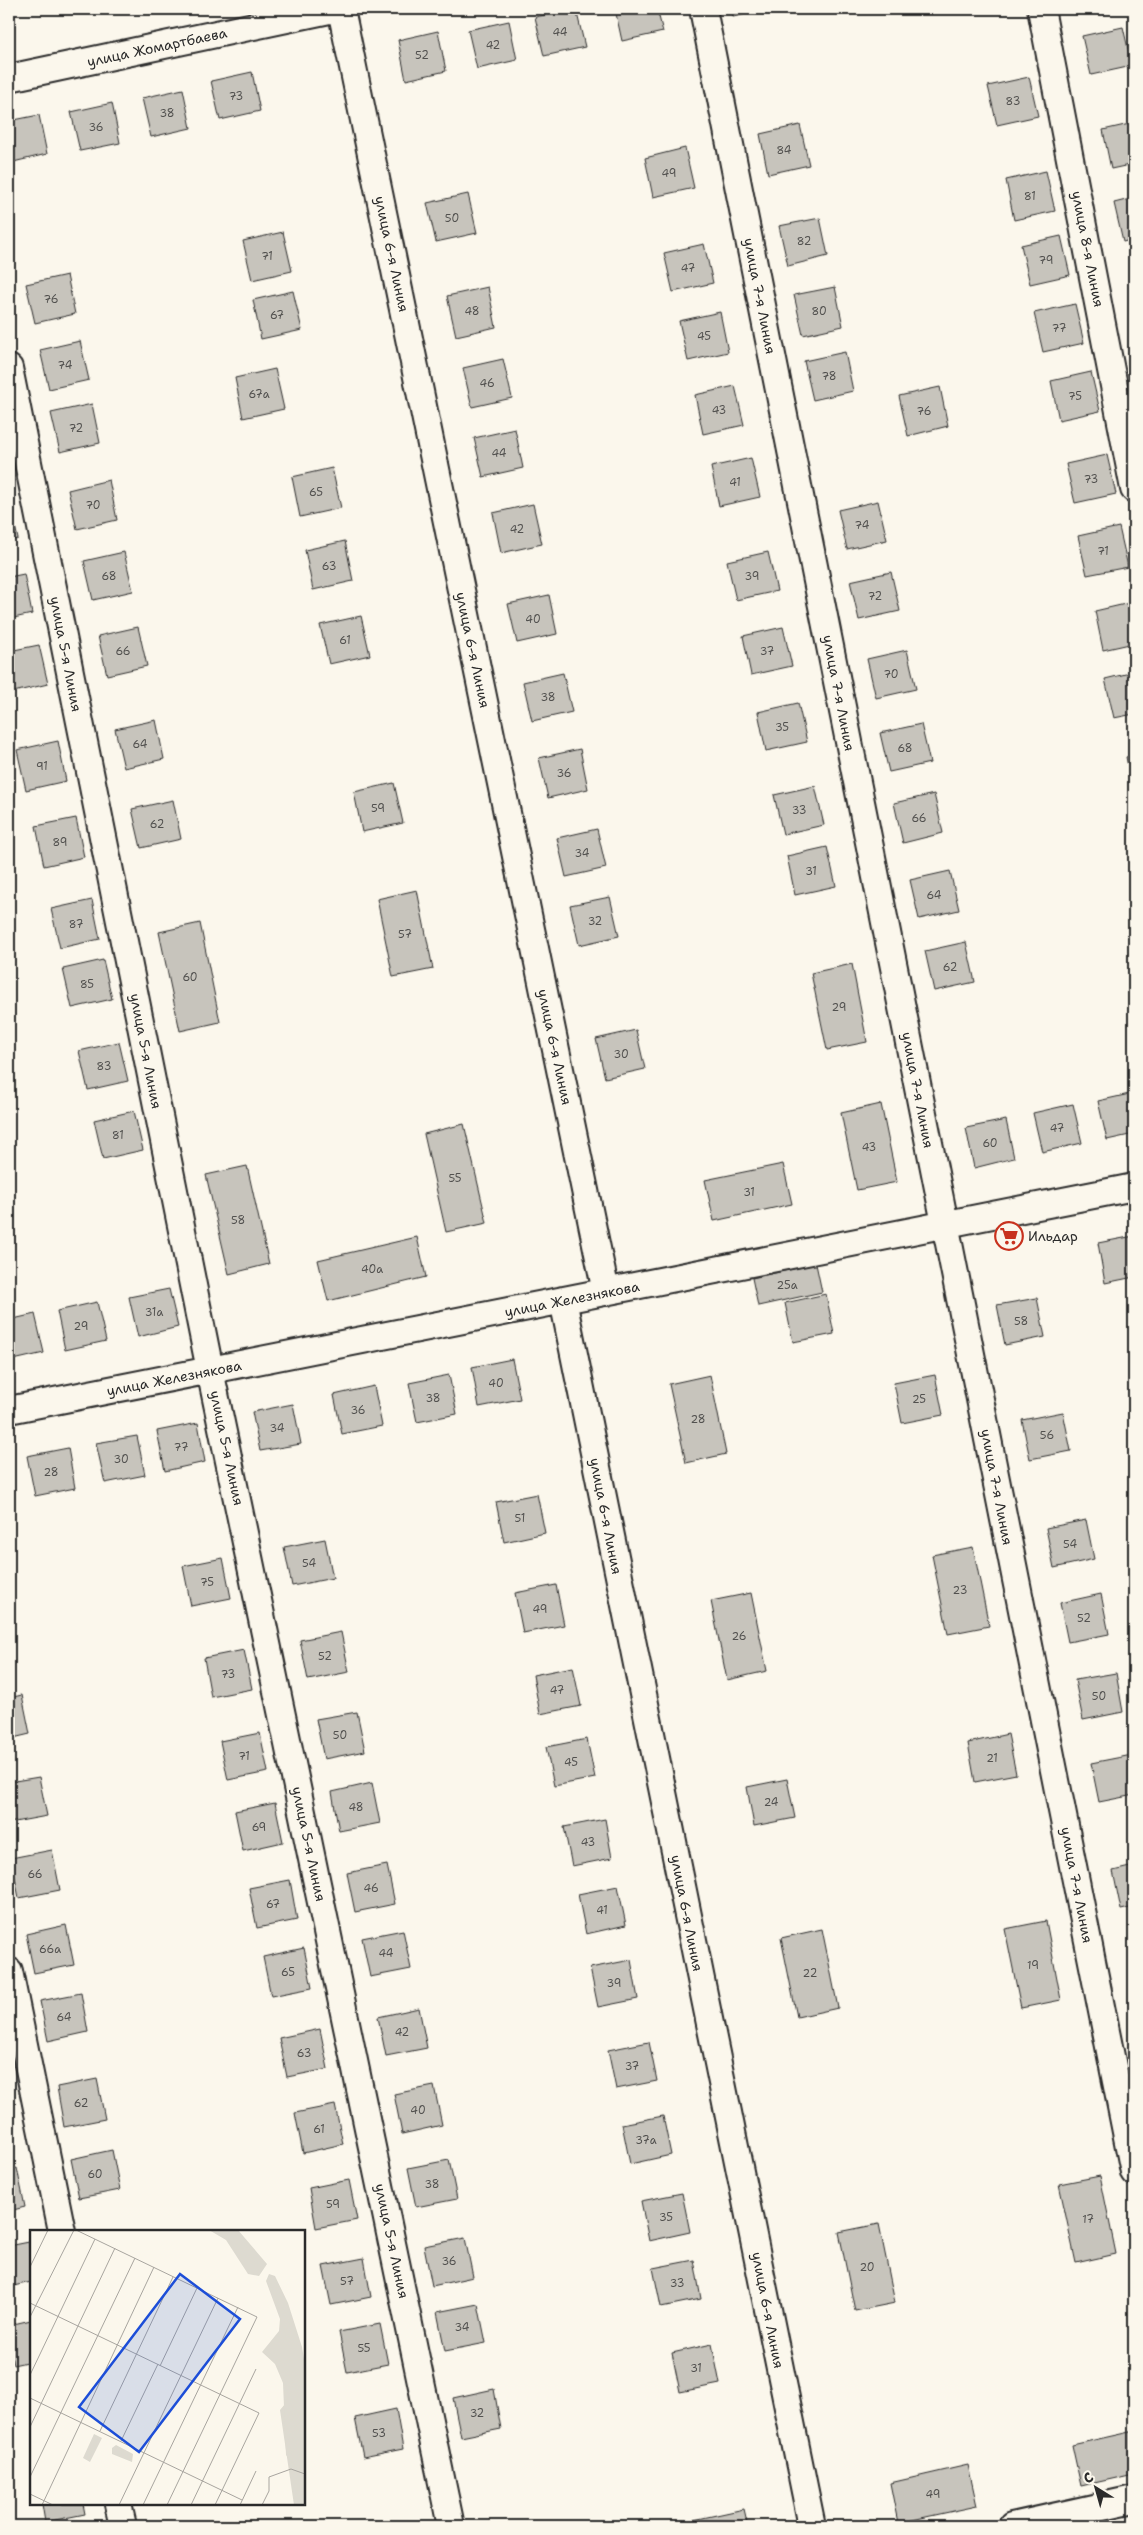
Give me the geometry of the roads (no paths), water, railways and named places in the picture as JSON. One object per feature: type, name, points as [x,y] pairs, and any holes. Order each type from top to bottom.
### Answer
[{"type":"street","name":"улица Жомартбаева","points":[[9,78],[334,9]]},
{"type":"street","name":"улица 6-я Линия","points":[[341,9],[606,1292]]},
{"type":"street","name":"улица 7-я Линия","points":[[703,9],[1134,2172]]},
{"type":"street","name":"улица 8-я Линия","points":[[1041,9],[1134,489]]},
{"type":"street","name":"улица 5-я Линия","points":[[9,368],[210,1370],[452,2526]]},
{"type":"street","name":"улица Железнякова","points":[[9,1410],[1134,1187]]},
{"type":"street","name":"улица 6-я Линия","points":[[563,1300],[812,2526]]},
{"type":"street","points":[[9,1971],[62,2230]]},
{"type":"street","points":[[1012,2526],[1134,2499]]},
{"type":"street","points":[[118,2505],[122,2526]]},
{"type":"place","name":"Ильдар","points":[[1009,1236]]}]
